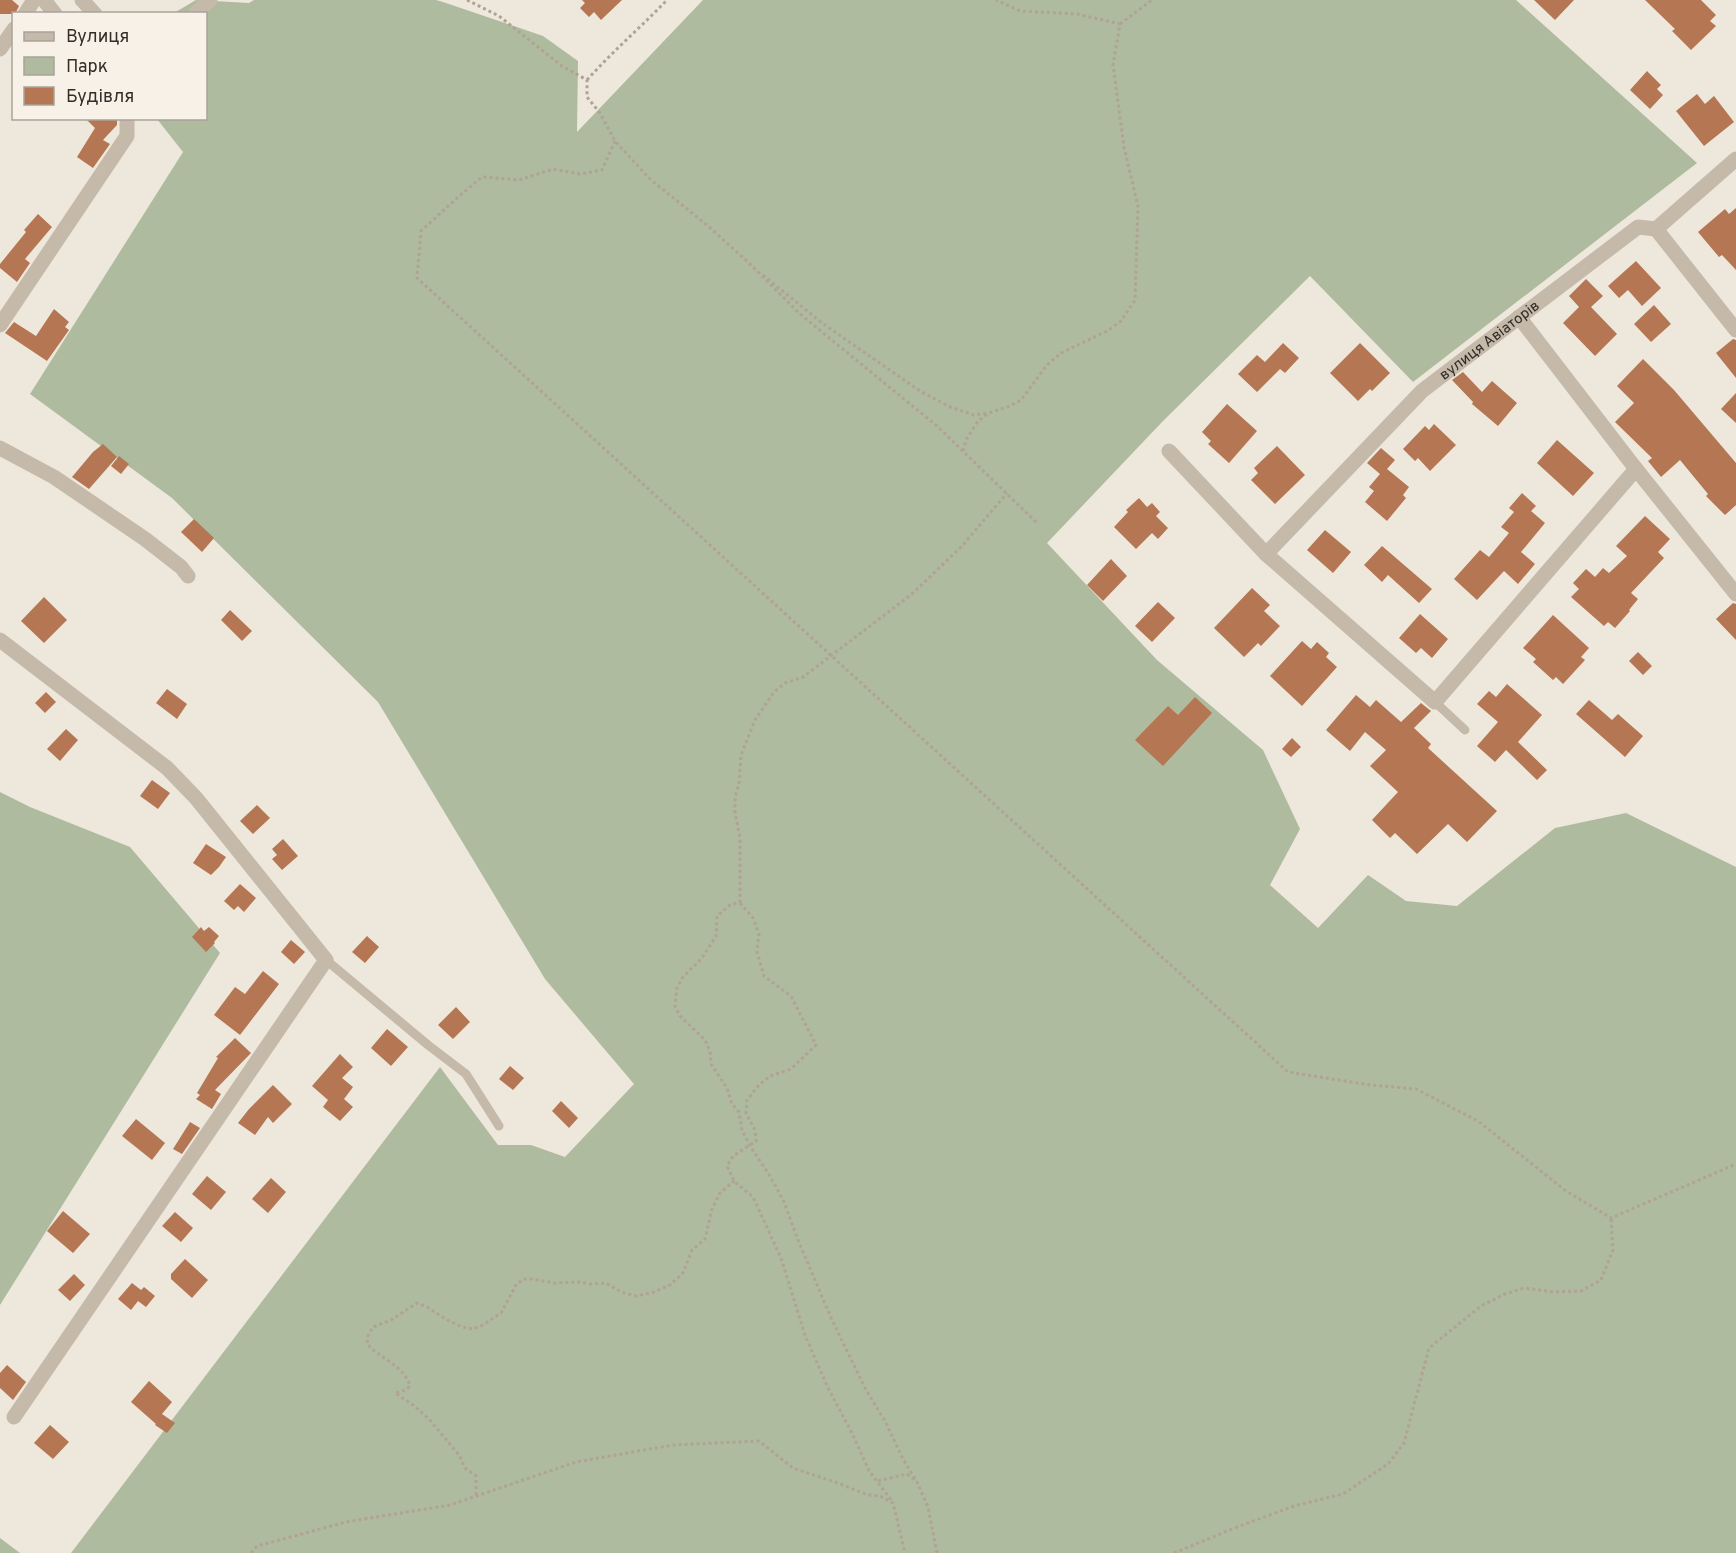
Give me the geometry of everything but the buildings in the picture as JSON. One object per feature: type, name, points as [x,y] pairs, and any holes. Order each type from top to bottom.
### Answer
[{"type":"street","points":[[44,0],[53,12]]},
{"type":"street","points":[[82,0],[92,12]]},
{"type":"street","points":[[197,12],[210,0]]},
{"type":"street","points":[[0,49],[12,32]]},
{"type":"street","points":[[0,325],[127,136],[127,120]]},
{"type":"street","points":[[1736,159],[1656,229],[1736,330]]},
{"type":"street","name":"вулиця Авіаторів","points":[[1266,554],[1422,391],[1638,227],[1656,229]]},
{"type":"street","points":[[1519,317],[1736,594]]},
{"type":"street","points":[[0,448],[54,477],[145,539],[181,567],[188,576]]},
{"type":"street","points":[[1168,451],[1266,554],[1435,702],[1636,469]]},
{"type":"street","points":[[0,640],[167,768],[196,798],[326,960],[14,1417]]},
{"type":"lane","points":[[1435,702],[1465,730]]},
{"type":"lane","points":[[326,960],[466,1074],[500,1126]]},
{"type":"path","points":[[467,0],[499,16],[562,66],[587,80]]},
{"type":"path","points":[[667,0],[637,31],[610,54],[587,80],[587,98],[600,113],[615,141],[650,179],[822,323],[920,391],[950,407],[974,415],[989,413],[1021,400],[1047,365],[1061,354],[1107,331],[1121,321],[1135,300],[1138,206],[1124,147],[1113,65],[1120,24],[1152,0]]},
{"type":"path","points":[[996,0],[1020,11],[1077,15],[1120,24]]},
{"type":"path","points":[[615,141],[602,170],[580,174],[553,169],[519,180],[482,177],[421,231],[417,278],[1288,1072],[1416,1089],[1478,1121],[1566,1191],[1611,1218]]},
{"type":"path","points":[[748,262],[800,314],[937,426],[1038,524]]},
{"type":"path","points":[[963,451],[966,440],[978,421],[989,413]]},
{"type":"path","points":[[905,1553],[893,1503],[865,1464],[852,1433],[828,1388],[805,1335],[781,1258],[753,1197],[734,1180],[727,1166],[733,1156],[756,1141],[755,1130],[746,1113],[747,1100],[770,1076],[791,1069],[816,1045],[791,996],[764,976],[757,952],[759,934],[753,918],[740,903],[740,838],[735,812],[735,797],[739,784],[741,755],[745,744],[755,720],[774,692],[785,683],[803,677],[912,594],[962,546],[1007,493]]},
{"type":"path","points":[[740,903],[730,904],[717,916],[716,936],[702,958],[682,977],[677,987],[675,1006],[680,1016],[705,1040],[710,1051],[711,1064],[727,1088],[732,1104],[739,1112],[742,1130],[784,1202],[832,1320],[928,1507],[938,1553]]},
{"type":"path","points":[[1611,1218],[1736,1164]]},
{"type":"path","points":[[476,1496],[476,1476],[465,1468],[459,1455],[429,1419],[413,1405],[395,1394],[410,1386],[408,1380],[388,1360],[367,1344],[368,1336],[373,1328],[397,1317],[417,1303],[462,1327],[473,1329],[501,1312],[516,1285],[523,1279],[555,1283],[606,1283],[621,1292],[636,1296],[654,1292],[670,1285],[683,1273],[692,1250],[705,1239],[712,1209],[720,1193],[734,1180]]},
{"type":"path","points":[[1174,1553],[1294,1506],[1343,1494],[1388,1464],[1404,1443],[1429,1348],[1481,1306],[1505,1294],[1524,1288],[1554,1292],[1581,1291],[1600,1280],[1613,1250],[1611,1218]]},
{"type":"path","points":[[251,1553],[257,1546],[346,1522],[450,1505],[576,1462],[673,1445],[759,1441],[793,1468],[868,1495],[880,1496],[893,1503]]},
{"type":"path","points":[[878,1481],[907,1474],[917,1482]]},
{"type":"green space","points":[[196,0],[249,3],[254,0],[436,0],[543,36],[578,61],[577,132],[703,0],[1516,0],[1697,163],[1413,382],[1310,276],[1163,421],[1047,543],[1157,660],[1263,750],[1300,829],[1270,885],[1318,928],[1368,875],[1406,901],[1457,906],[1555,828],[1626,813],[1736,867],[1736,1553],[71,1553],[440,1067],[498,1145],[531,1145],[565,1157],[634,1084],[545,979],[378,702],[172,498],[30,394],[183,152],[158,120],[207,120],[207,12],[176,12]]},
{"type":"green space","points":[[0,792],[30,807],[130,847],[220,953],[0,1305]]},
{"type":"green space","points":[[0,1538],[20,1553],[0,1553]]}]
